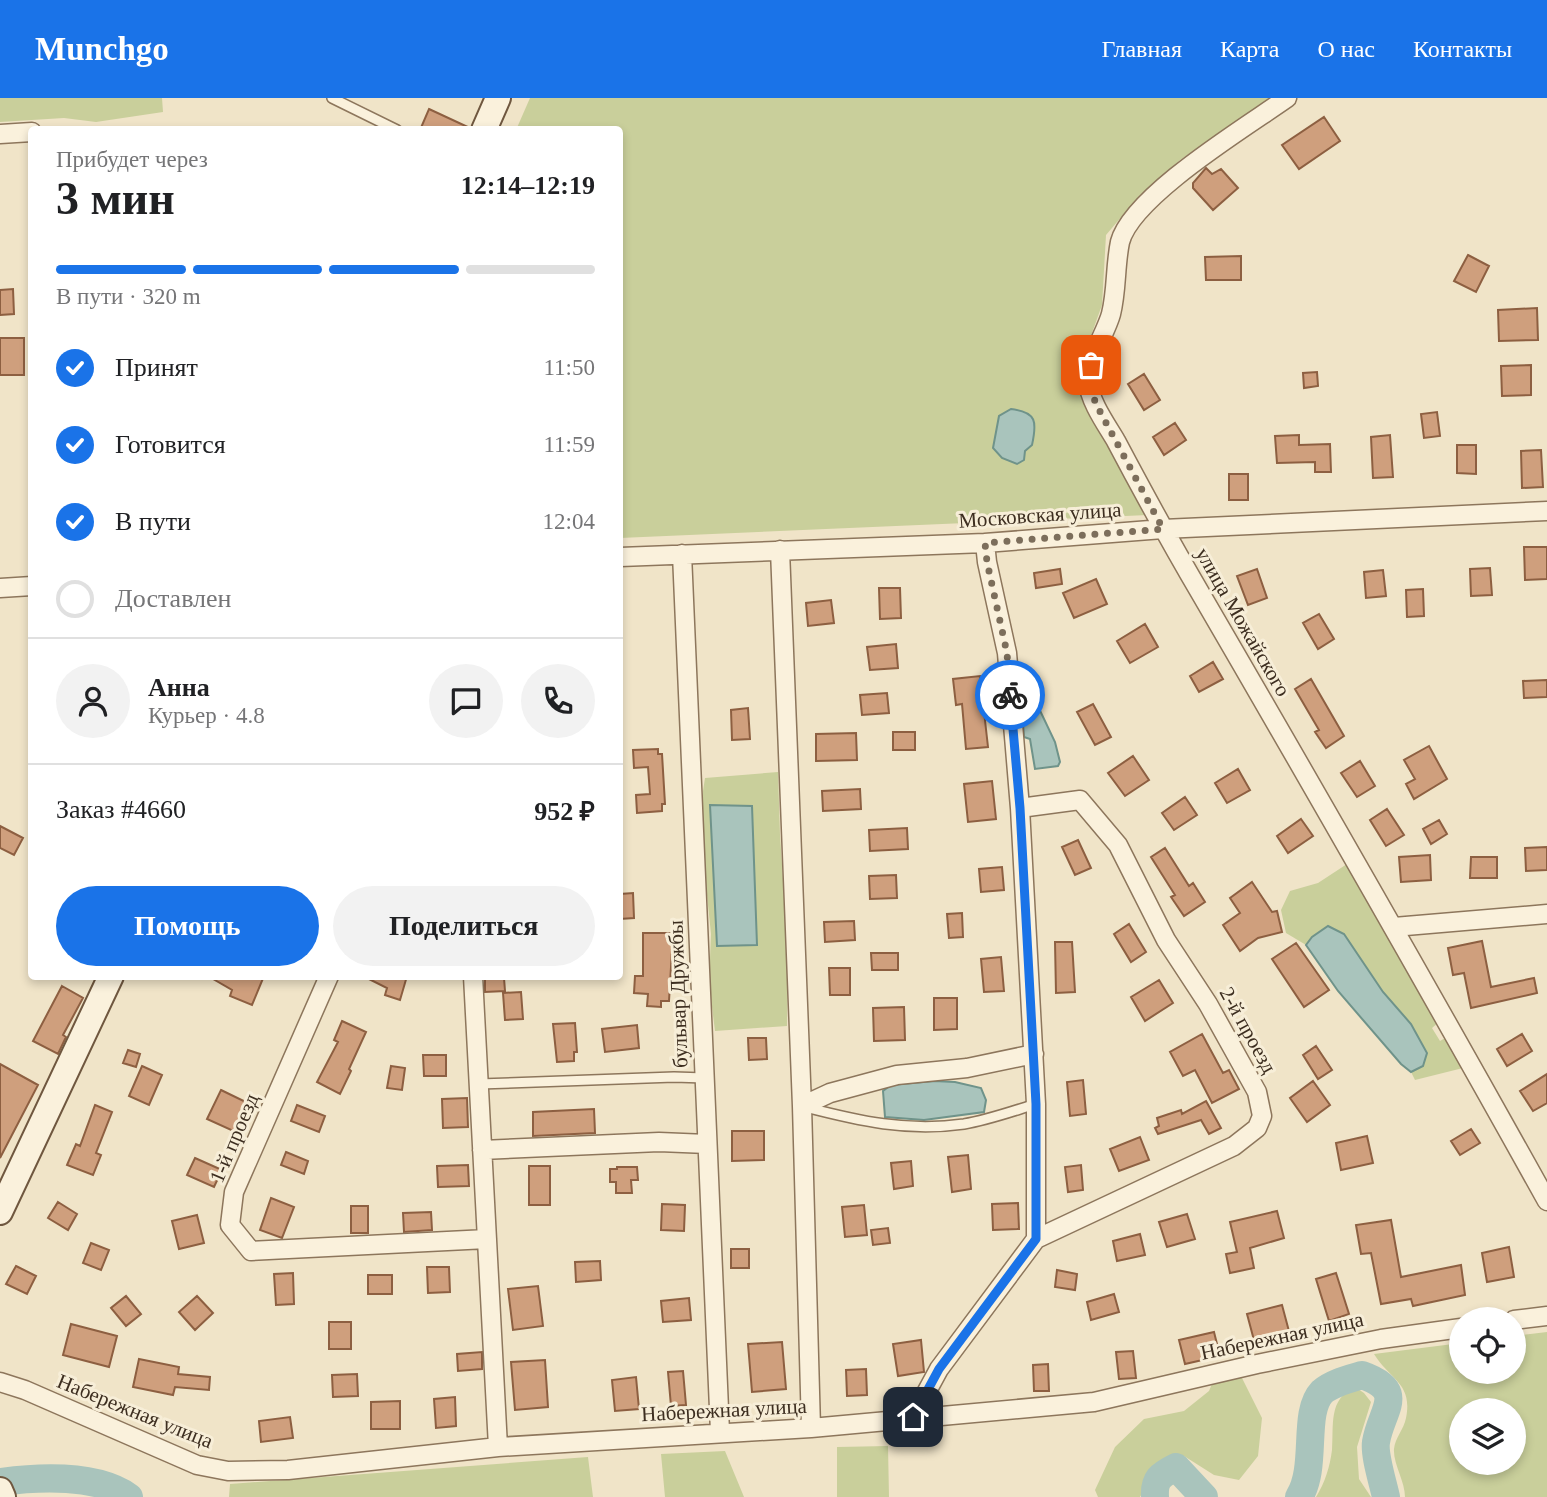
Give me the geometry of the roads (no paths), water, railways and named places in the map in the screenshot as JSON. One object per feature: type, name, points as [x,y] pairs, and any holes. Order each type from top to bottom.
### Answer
[{"type":"street","points":[[486,126],[498,98]]},
{"type":"street","name":"улица Можайского","points":[[1287,98],[1151,196],[1132,218],[1121,241],[1115,298],[1109,322],[1091,365],[1088,381],[1096,404],[1163,529],[1394,928],[1547,1201]]},
{"type":"street","points":[[0,134],[28,132]]},
{"type":"street","name":"Московская улица","points":[[623,557],[985,543],[1163,529],[1547,511]]},
{"type":"street","points":[[985,543],[1007,653],[1020,808],[1036,1104],[1036,1239]]},
{"type":"street","points":[[780,550],[802,1106],[811,1428]]},
{"type":"street","name":"бульвар Дружбы","points":[[682,554],[720,1432]]},
{"type":"street","points":[[0,588],[28,586]]},
{"type":"street","name":"2-й проезд","points":[[913,1417],[939,1369],[1036,1239],[1234,1146],[1257,1128],[1262,1116],[1257,1093],[1208,1004],[1166,940],[1118,845],[1080,800],[1020,808]]},
{"type":"street","points":[[1394,928],[1547,914]]},
{"type":"street","points":[[0,1212],[109,980]]},
{"type":"street","name":"1-й проезд","points":[[327,980],[234,1192],[230,1225],[251,1251],[487,1239]]},
{"type":"street","points":[[473,980],[498,1447]]},
{"type":"street","points":[[802,1106],[830,1093],[897,1075],[967,1068],[1034,1054]]},
{"type":"street","points":[[482,1150],[659,1142],[708,1144]]},
{"type":"street","points":[[1526,1319],[1547,1316]]},
{"type":"street","name":"Набережная улица","points":[[0,1382],[25,1390],[197,1465],[228,1471],[288,1470],[498,1447],[811,1428],[1094,1402],[1270,1361],[1381,1339],[1449,1330]]},
{"type":"street","points":[[0,1490],[3,1497]]},
{"type":"lane","points":[[332,98],[389,126]]},
{"type":"lane","points":[[479,1084],[705,1078]]},
{"type":"lane","points":[[802,1106],[895,1127],[964,1124],[1036,1104]]},
{"type":"water","points":[[1011,409],[1026,413],[1034,424],[1032,445],[1025,451],[1024,460],[1017,464],[1002,458],[993,448],[999,416]]},
{"type":"water","points":[[1035,700],[1055,742],[1060,762],[1058,766],[1035,769],[1030,739],[1024,737],[1022,708]]},
{"type":"water","points":[[710,805],[752,806],[757,945],[717,946]]},
{"type":"water","points":[[1328,926],[1344,934],[1383,992],[1411,1024],[1427,1053],[1423,1066],[1411,1072],[1401,1064],[1338,991],[1306,945],[1312,937]]},
{"type":"water","points":[[955,1082],[981,1088],[986,1100],[984,1112],[924,1120],[885,1117],[883,1091],[891,1085]]},
{"type":"waterway","points":[[1299,1497],[1308,1471],[1316,1401],[1322,1392],[1331,1386],[1362,1375],[1376,1381],[1388,1395],[1376,1442],[1377,1461],[1386,1497]]},
{"type":"waterway","points":[[1155,1497],[1159,1478],[1176,1467],[1204,1497]]},
{"type":"waterway","points":[[0,1482],[67,1479],[101,1484],[129,1497]]}]
